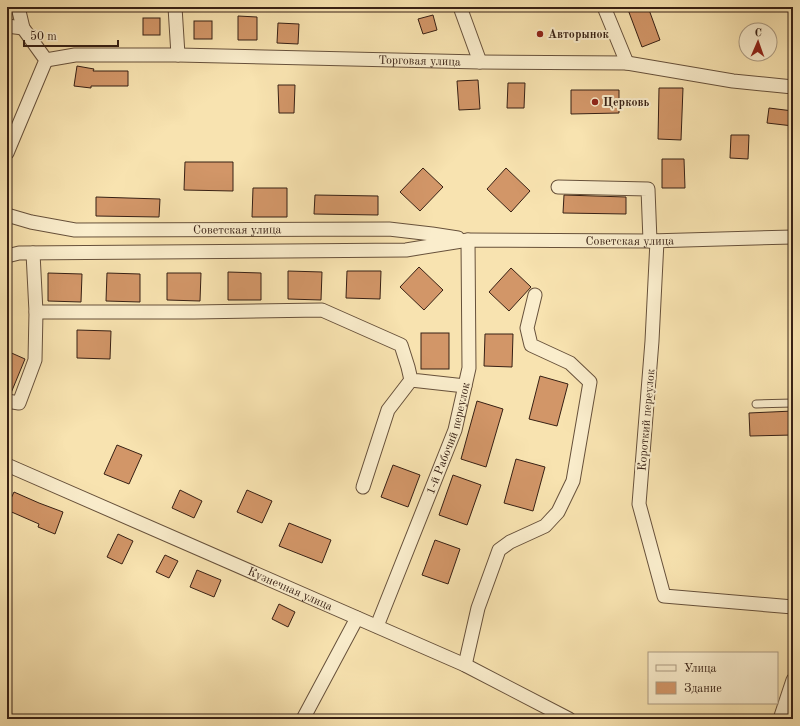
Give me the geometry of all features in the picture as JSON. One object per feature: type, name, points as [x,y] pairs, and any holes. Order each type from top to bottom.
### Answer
[{"type":"street","points":[[7,153],[46,60],[22,28],[18,7]]},
{"type":"street","points":[[175,7],[178,55]]},
{"type":"street","points":[[460,7],[480,62]]},
{"type":"street","points":[[604,7],[627,63]]},
{"type":"street","points":[[7,26],[22,28]]},
{"type":"street","name":"Торговая улица","points":[[46,60],[75,55],[178,55],[480,62],[627,63],[733,81],[793,86]]},
{"type":"street","name":"Короткий переулок","points":[[558,187],[648,189],[654,241],[652,341],[639,504],[664,596],[793,607]]},
{"type":"street","name":"Советская улица","points":[[7,215],[31,222],[75,230],[389,229],[468,240],[654,241],[793,237]]},
{"type":"street","name":"Советская улица","points":[[7,256],[19,253],[406,250],[468,240]]},
{"type":"street","name":"1-й Рабочий переулок","points":[[377,626],[455,430],[469,368],[468,240]]},
{"type":"street","points":[[7,401],[19,403],[35,360],[36,312],[33,253]]},
{"type":"street","points":[[465,665],[478,608],[499,550],[510,542],[545,526],[558,512],[573,481],[590,382],[570,363],[531,345],[527,328],[535,295]]},
{"type":"street","points":[[36,312],[322,310],[401,345],[411,380],[388,410],[364,487]]},
{"type":"street","points":[[411,380],[465,386]]},
{"type":"street","name":"Кузнечная улица","points":[[7,465],[465,665],[569,719]]},
{"type":"street","points":[[303,719],[357,618]]},
{"type":"street","points":[[780,719],[790,702],[793,680]]},
{"type":"lane","points":[[756,404],[793,403]]},
{"type":"building","points":[[627,7],[648,7],[660,40],[642,47]]},
{"type":"building","points":[[433,15],[437,30],[423,34],[418,19]]},
{"type":"building","points":[[238,16],[257,17],[257,40],[238,40]]},
{"type":"building","points":[[143,18],[160,18],[160,35],[143,35]]},
{"type":"building","points":[[194,21],[212,21],[212,39],[194,39]]},
{"type":"building","points":[[278,23],[299,24],[298,44],[277,43]]},
{"type":"building","points":[[77,66],[94,69],[93,71],[128,71],[128,86],[91,86],[91,88],[74,86]]},
{"type":"building","points":[[478,80],[480,109],[459,110],[457,81]]},
{"type":"building","points":[[508,83],[525,83],[524,108],[507,108]]},
{"type":"building","points":[[278,85],[295,85],[294,113],[279,113]]},
{"type":"building","points":[[659,88],[683,88],[681,140],[658,139]]},
{"type":"building","name":"Церковь","points":[[571,90],[619,90],[619,113],[571,114]]},
{"type":"building","points":[[769,108],[793,111],[793,126],[767,123]]},
{"type":"building","points":[[731,135],[749,135],[748,159],[730,158]]},
{"type":"building","points":[[662,159],[684,159],[685,188],[662,188]]},
{"type":"building","points":[[185,162],[233,162],[233,191],[184,190]]},
{"type":"building","points":[[423,168],[443,187],[420,211],[400,192]]},
{"type":"building","points":[[506,168],[530,191],[511,212],[487,189]]},
{"type":"building","points":[[253,188],[287,188],[287,217],[252,217]]},
{"type":"building","points":[[315,195],[378,196],[378,215],[314,214]]},
{"type":"building","points":[[564,195],[626,197],[626,214],[563,213]]},
{"type":"building","points":[[96,197],[160,199],[159,217],[96,216]]},
{"type":"building","points":[[419,267],[443,290],[424,310],[400,287]]},
{"type":"building","points":[[511,268],[531,287],[509,311],[489,292]]},
{"type":"building","points":[[288,271],[322,272],[321,300],[288,299]]},
{"type":"building","points":[[347,271],[381,271],[380,299],[346,298]]},
{"type":"building","points":[[228,272],[261,273],[261,300],[228,300]]},
{"type":"building","points":[[48,273],[82,274],[81,302],[48,301]]},
{"type":"building","points":[[107,273],[140,274],[140,302],[106,301]]},
{"type":"building","points":[[167,273],[201,273],[200,301],[167,300]]},
{"type":"building","points":[[77,330],[111,331],[110,359],[77,358]]},
{"type":"building","points":[[421,333],[449,333],[449,369],[421,369]]},
{"type":"building","points":[[485,334],[513,334],[512,367],[484,366]]},
{"type":"building","points":[[7,351],[25,359],[11,393],[7,393]]},
{"type":"building","points":[[540,376],[568,384],[557,426],[529,419]]},
{"type":"building","points":[[477,401],[503,409],[486,467],[461,459]]},
{"type":"building","points":[[793,411],[793,435],[750,436],[749,413]]},
{"type":"building","points":[[117,445],[142,455],[129,484],[104,474]]},
{"type":"building","points":[[516,459],[545,467],[533,511],[504,503]]},
{"type":"building","points":[[393,465],[420,475],[408,507],[381,497]]},
{"type":"building","points":[[453,475],[481,485],[467,525],[439,515]]},
{"type":"building","points":[[180,490],[202,501],[194,518],[172,508]]},
{"type":"building","points":[[247,490],[272,501],[262,523],[237,512]]},
{"type":"building","points":[[14,492],[63,512],[55,534],[38,527],[39,524],[7,510]]},
{"type":"building","points":[[289,523],[331,540],[322,563],[279,546]]},
{"type":"building","points":[[118,534],[133,541],[122,564],[107,557]]},
{"type":"building","points":[[435,540],[460,549],[448,584],[422,575]]},
{"type":"building","points":[[165,555],[178,561],[169,578],[156,572]]},
{"type":"building","points":[[197,570],[221,580],[214,597],[190,587]]},
{"type":"building","points":[[279,604],[295,612],[288,627],[272,619]]},
{"type":"place","name":"Авторынок","points":[[540,34]]},
{"type":"place","name":"Церковь","points":[[595,102]]}]
